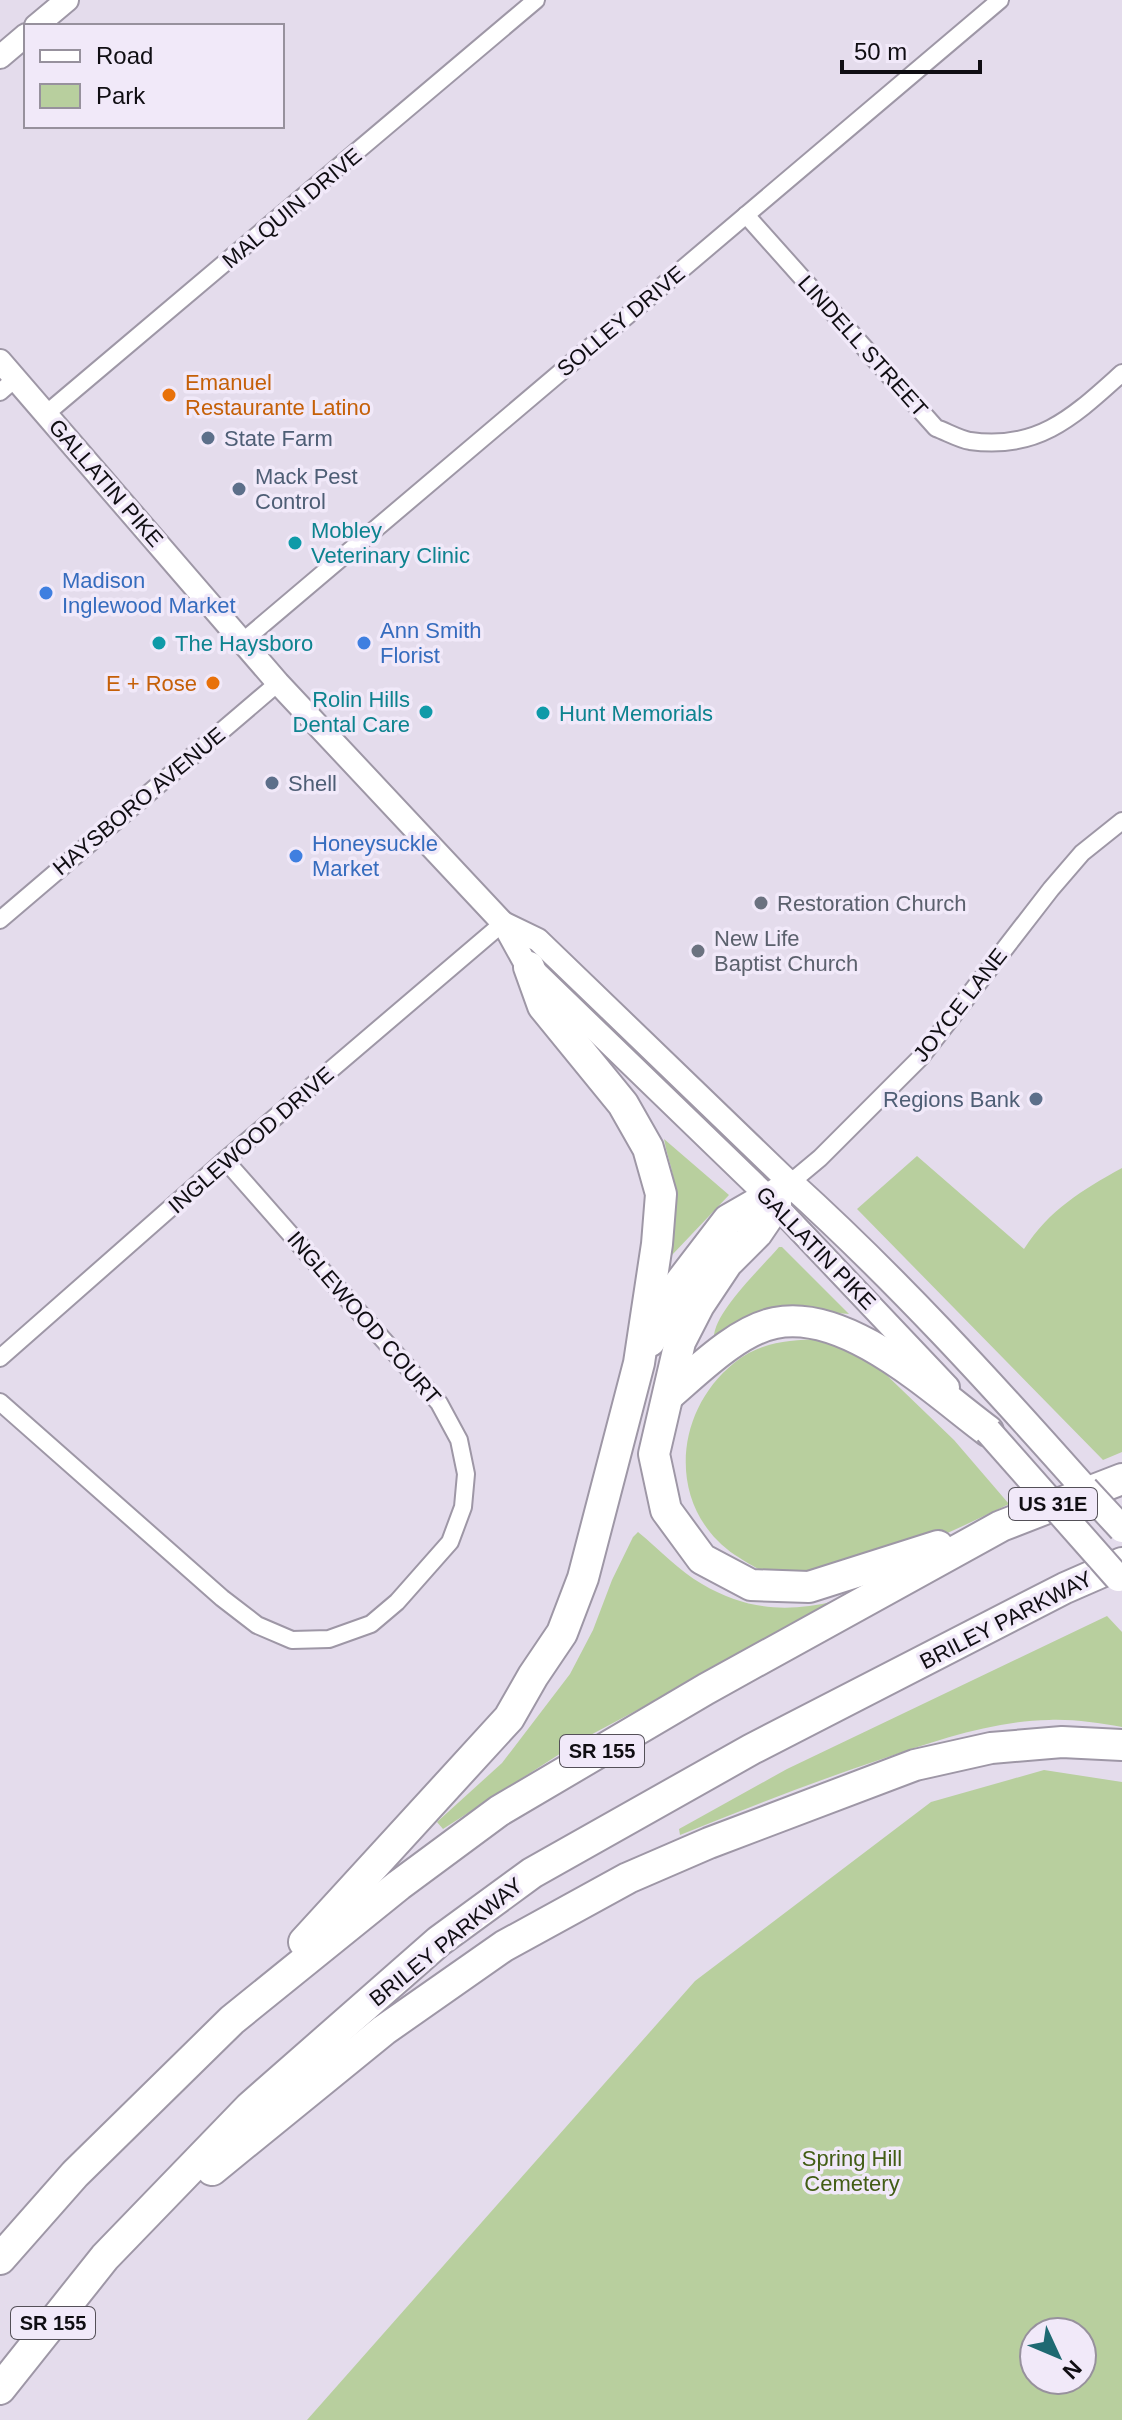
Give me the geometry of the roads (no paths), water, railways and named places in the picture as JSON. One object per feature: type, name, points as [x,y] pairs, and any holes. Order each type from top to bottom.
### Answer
[{"type":"highway","points":[[232,2020],[509,1718],[562,1633],[583,1578],[639,1363],[657,1244],[661,1194],[648,1148],[623,1104],[543,1006],[529,967]]},
{"type":"highway","points":[[639,1363],[679,1284],[728,1220],[778,1195]]},
{"type":"highway","points":[[778,1195],[757,1233],[727,1263],[699,1305],[680,1342],[654,1454],[666,1510],[702,1559],[751,1585],[809,1587],[1001,1526]]},
{"type":"highway","points":[[669,1395],[704,1364],[745,1335],[775,1323],[819,1323],[861,1338],[988,1431]]},
{"type":"highway","name":"US 31E","points":[[1001,1526],[1122,1479]]},
{"type":"highway","name":"SR 155","points":[[0,2259],[75,2174],[232,2020],[399,1885],[499,1811],[706,1689],[1001,1526]]},
{"type":"highway","name":"BRILEY PARKWAY","points":[[0,2389],[105,2257],[250,2107],[439,1941],[532,1873],[752,1749],[1065,1588],[1122,1563]]},
{"type":"highway","points":[[105,2257],[384,2030],[504,1946],[628,1878],[709,1843],[915,1765],[991,1748],[1062,1742],[1122,1745]]},
{"type":"main road","points":[[38,24],[67,0]]},
{"type":"main road","points":[[0,57],[24,37]]},
{"type":"main road","name":"GALLATIN PIKE","points":[[0,361],[8,385],[47,413],[278,683],[503,923],[529,967],[778,1195],[848,1235],[1015,1410],[1122,1529]]},
{"type":"main road","name":"GALLATIN PIKE","points":[[503,923],[538,940],[778,1195],[1122,1582]]},
{"type":"street","name":"MALQUIN DRIVE","points":[[47,413],[536,0]]},
{"type":"street","name":"SOLLEY DRIVE","points":[[242,642],[1000,0]]},
{"type":"street","name":"LINDELL STREET","points":[[746,215],[936,428],[968,441],[1001,442],[1046,433],[1079,411],[1122,373]]},
{"type":"street","name":"HAYSBORO AVENUE","points":[[0,920],[278,683]]},
{"type":"street","name":"JOYCE LANE","points":[[778,1195],[820,1158],[921,1057],[1051,889],[1082,853],[1122,821]]},
{"type":"street","name":"INGLEWOOD DRIVE","points":[[0,1358],[225,1160],[503,923]]},
{"type":"street","name":"INGLEWOOD COURT","points":[[0,1402],[210,1588],[257,1625],[292,1640],[329,1639],[371,1624],[397,1602],[450,1542],[463,1507],[466,1474],[459,1440],[439,1403],[225,1160]]},
{"type":"place","name":"Emanuel Restaurante Latino","points":[[169,395]]},
{"type":"place","name":"State Farm","points":[[208,438]]},
{"type":"place","name":"Mack Pest Control","points":[[239,489]]},
{"type":"place","name":"Mobley Veterinary Clinic","points":[[295,543]]},
{"type":"place","name":"Madison Inglewood Market","points":[[46,593]]},
{"type":"place","name":"The Haysboro","points":[[159,643]]},
{"type":"place","name":"Ann Smith Florist","points":[[364,643]]},
{"type":"place","name":"E + Rose","points":[[213,683]]},
{"type":"place","name":"Rolin Hills Dental Care","points":[[426,712]]},
{"type":"place","name":"Hunt Memorials","points":[[543,713]]},
{"type":"place","name":"Shell","points":[[272,783]]},
{"type":"place","name":"Honeysuckle Market","points":[[296,856]]},
{"type":"place","name":"Restoration Church","points":[[761,903]]},
{"type":"place","name":"New Life Baptist Church","points":[[698,951]]},
{"type":"place","name":"Regions Bank","points":[[1036,1099]]},
{"type":"park label","name":"Spring Hill Cemetery","points":[[852,2170]]}]
